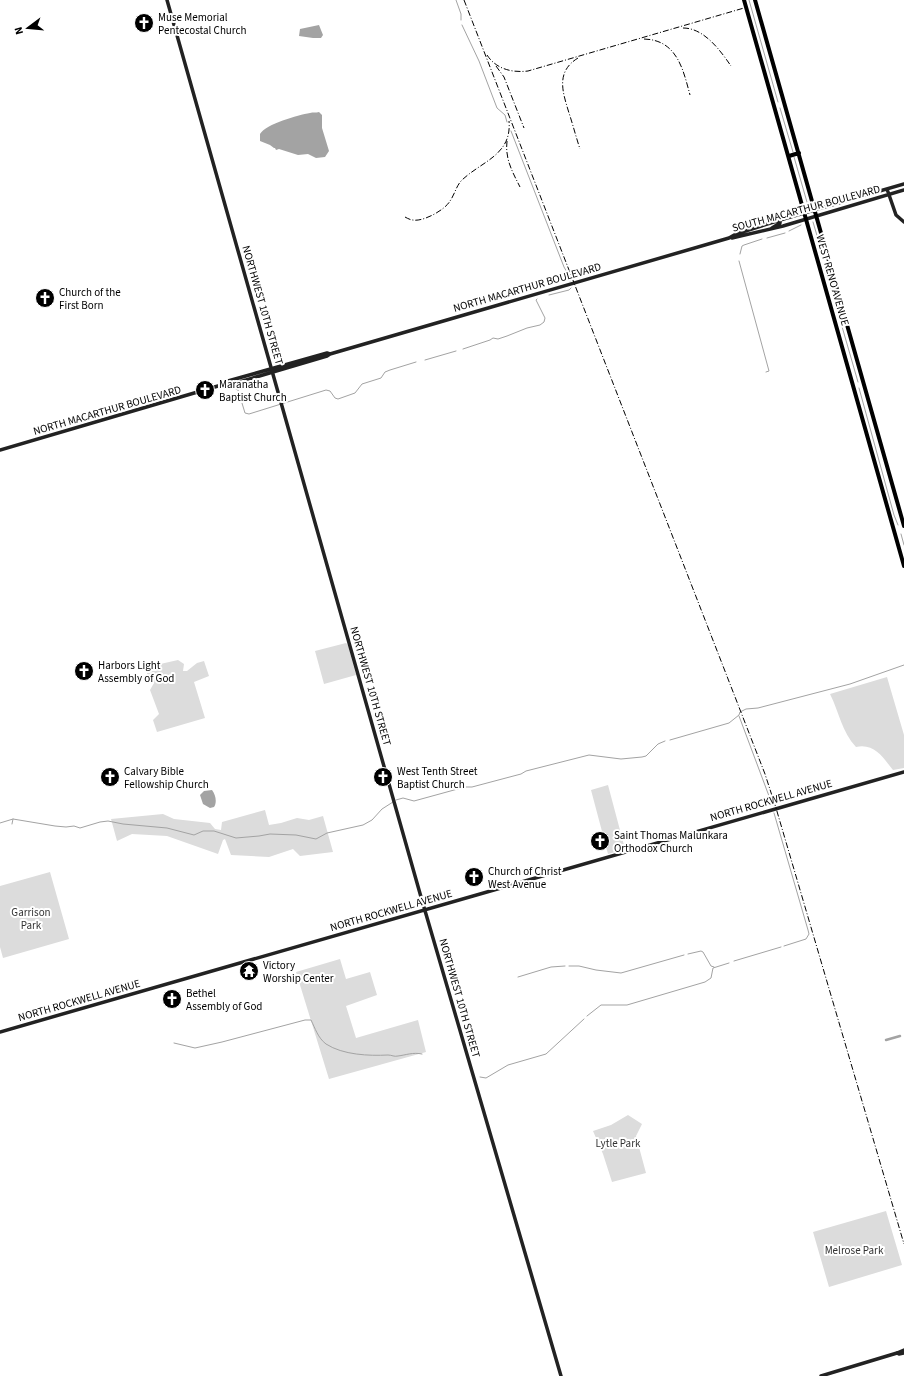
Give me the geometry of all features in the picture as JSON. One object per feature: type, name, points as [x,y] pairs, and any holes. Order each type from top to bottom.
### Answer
[{"type":"main road","name":"NORTHWEST 10TH STREET","points":[[167,0],[425,910],[561,1376]]},
{"type":"main road","name":"WEST RENO AVENUE","points":[[744,0],[904,566]]},
{"type":"main road","name":"WEST RENO AVENUE","points":[[755,0],[904,526]]},
{"type":"main road","points":[[788,156],[799,153]]},
{"type":"main road","name":"SOUTH MACARTHUR BOULEVARD","points":[[729,238],[736,234],[780,220],[904,184]]},
{"type":"main road","points":[[887,189],[896,215],[904,222]]},
{"type":"main road","name":"SOUTH MACARTHUR BOULEVARD","points":[[729,238],[737,238],[904,190]]},
{"type":"main road","points":[[858,204],[864,196]]},
{"type":"main road","points":[[844,208],[851,203],[851,199]]},
{"type":"main road","points":[[769,229],[780,223],[780,220]]},
{"type":"main road","name":"NORTH MACARTHUR BOULEVARD","points":[[0,450],[218,386],[230,385],[272,370],[327,356],[729,238]]},
{"type":"main road","name":"NORTH ROCKWELL AVENUE","points":[[0,1032],[903,772]]},
{"type":"main road","points":[[821,1376],[904,1350]]},
{"type":"main road","points":[[897,1353],[904,1353]]},
{"type":"green space","points":[[346,643],[348,645],[356,675],[324,684],[315,651]]},
{"type":"green space","points":[[178,660],[184,664],[183,671],[187,671],[197,663],[204,661],[209,676],[194,682],[205,718],[157,732],[153,720],[159,714],[150,690],[154,683],[147,674],[147,667]]},
{"type":"green space","points":[[887,677],[904,735],[904,768],[893,770],[878,752],[868,747],[856,747],[851,741],[847,735],[830,694]]},
{"type":"green space","points":[[608,785],[625,849],[608,854],[591,790]]},
{"type":"green space","points":[[265,810],[269,825],[297,818],[309,820],[323,816],[333,852],[300,856],[293,849],[269,857],[231,855],[225,839],[223,840],[218,854],[167,836],[132,834],[117,841],[111,819],[163,814],[174,819],[210,823],[215,829],[221,830],[222,822]]},
{"type":"green space","name":"Garrison Park","points":[[50,872],[69,939],[3,958],[0,947],[0,886]]},
{"type":"green space","points":[[340,959],[346,979],[370,972],[377,995],[346,1006],[356,1038],[418,1020],[426,1052],[329,1079],[296,972]]},
{"type":"green space","name":"Lytle Park","points":[[628,1115],[642,1124],[636,1136],[646,1173],[612,1182],[603,1154],[593,1131],[611,1125]]},
{"type":"green space","name":"Melrose Park","points":[[886,1211],[902,1265],[829,1287],[813,1232]]},
{"type":"shaded area","points":[[319,25],[323,35],[321,38],[299,36],[300,29]]},
{"type":"shaded area","points":[[319,112],[322,115],[322,128],[329,151],[325,157],[316,158],[308,154],[298,155],[279,149],[276,150],[270,145],[260,141],[260,134],[263,130],[275,123],[298,116]]},
{"type":"shaded area","points":[[212,790],[216,803],[214,807],[210,808],[203,804],[200,795],[204,791]]},
{"type":"waterway","points":[[456,0],[461,14],[461,20]]},
{"type":"waterway","points":[[749,0],[778,102]]},
{"type":"waterway","points":[[462,25],[479,61],[497,108],[505,115],[507,122]]},
{"type":"waterway","points":[[780,108],[793,152]]},
{"type":"waterway","points":[[511,131],[570,281]]},
{"type":"waterway","points":[[794,157],[809,209]]},
{"type":"waterway","points":[[813,222],[823,256]]},
{"type":"waterway","points":[[789,231],[801,225]]},
{"type":"waterway","points":[[767,238],[785,233]]},
{"type":"waterway","points":[[740,254],[742,246],[762,239]]},
{"type":"waterway","points":[[739,261],[769,371],[766,372]]},
{"type":"waterway","points":[[826,271],[858,382]]},
{"type":"waterway","points":[[549,295],[569,290],[571,288]]},
{"type":"waterway","points":[[463,349],[493,338],[498,339],[527,328],[540,325],[544,322],[545,318],[536,300],[537,299]]},
{"type":"waterway","points":[[425,360],[456,351]]},
{"type":"waterway","points":[[232,387],[238,390],[245,413],[249,414],[326,390],[330,391],[335,398],[338,399],[355,393],[362,384],[381,378],[385,372],[416,362]]},
{"type":"waterway","points":[[859,388],[898,525]]},
{"type":"waterway","points":[[901,534],[904,545]]},
{"type":"waterway","points":[[670,740],[729,723],[739,715],[740,712],[746,709],[758,708],[850,684],[904,665]]},
{"type":"waterway","points":[[739,716],[772,804]]},
{"type":"waterway","points":[[396,800],[403,798],[414,801],[465,787],[472,787],[589,755],[621,759],[642,757],[646,756],[658,744],[665,741]]},
{"type":"waterway","points":[[0,823],[13,819],[55,826],[74,826],[80,828],[108,821],[123,824],[167,828],[194,835],[203,831],[214,831],[236,838],[270,834],[296,835],[316,839],[327,833],[363,825],[372,820],[382,809],[393,802]]},
{"type":"waterway","points":[[774,813],[809,934],[806,939],[784,946]]},
{"type":"waterway","points":[[12,824],[13,819]]},
{"type":"waterway","points":[[734,961],[781,947]]},
{"type":"waterway","points":[[688,954],[701,951],[711,966],[714,967]]},
{"type":"waterway","points":[[569,966],[579,966],[621,973],[684,955]]},
{"type":"waterway","points":[[587,1016],[601,1005],[627,1005],[705,982],[711,978],[713,968],[729,963]]},
{"type":"waterway","points":[[518,977],[551,967],[565,966]]},
{"type":"waterway","points":[[480,1077],[486,1078],[508,1065],[546,1054],[584,1019]]},
{"type":"waterway","points":[[174,1043],[195,1048],[305,1020],[311,1020],[323,1042],[333,1048],[348,1053],[395,1056],[413,1053],[422,1054]]},
{"type":"waterway","points":[[886,1040],[900,1036]]},
{"type":"railway","points":[[464,0],[765,774],[904,1244]]},
{"type":"railway","points":[[487,55],[495,64],[510,71],[528,71],[744,8]]},
{"type":"railway","points":[[683,28],[691,29],[705,36],[717,47],[731,66]]},
{"type":"railway","points":[[644,39],[655,41],[671,50],[681,66],[690,95]]},
{"type":"railway","points":[[578,58],[571,64],[563,76],[563,90],[580,149]]},
{"type":"railway","points":[[496,66],[504,77],[524,128]]},
{"type":"railway","points":[[405,217],[412,220],[422,219],[433,215],[444,208],[452,198],[462,180],[501,150],[509,133],[509,121]]},
{"type":"railway","points":[[507,141],[508,159],[520,187]]},
{"type":"place","name":"Muse Memorial Pentecostal Church","points":[[144,23]]},
{"type":"place","name":"Church of the First Born","points":[[45,298]]},
{"type":"place","name":"Maranatha Baptist Church","points":[[205,390]]},
{"type":"place","name":"Harbors Light Assembly of God","points":[[84,671]]},
{"type":"place","name":"Calvary Bible Fellowship Church","points":[[110,777]]},
{"type":"place","name":"West Tenth Street Baptist Church","points":[[383,777]]},
{"type":"place","name":"Saint Thomas Malunkara Orthodox Church","points":[[600,841]]},
{"type":"place","name":"Church of Christ West Avenue","points":[[474,877]]},
{"type":"place","name":"Victory Worship Center","points":[[249,971]]},
{"type":"place","name":"Bethel Assembly of God","points":[[172,999]]}]
